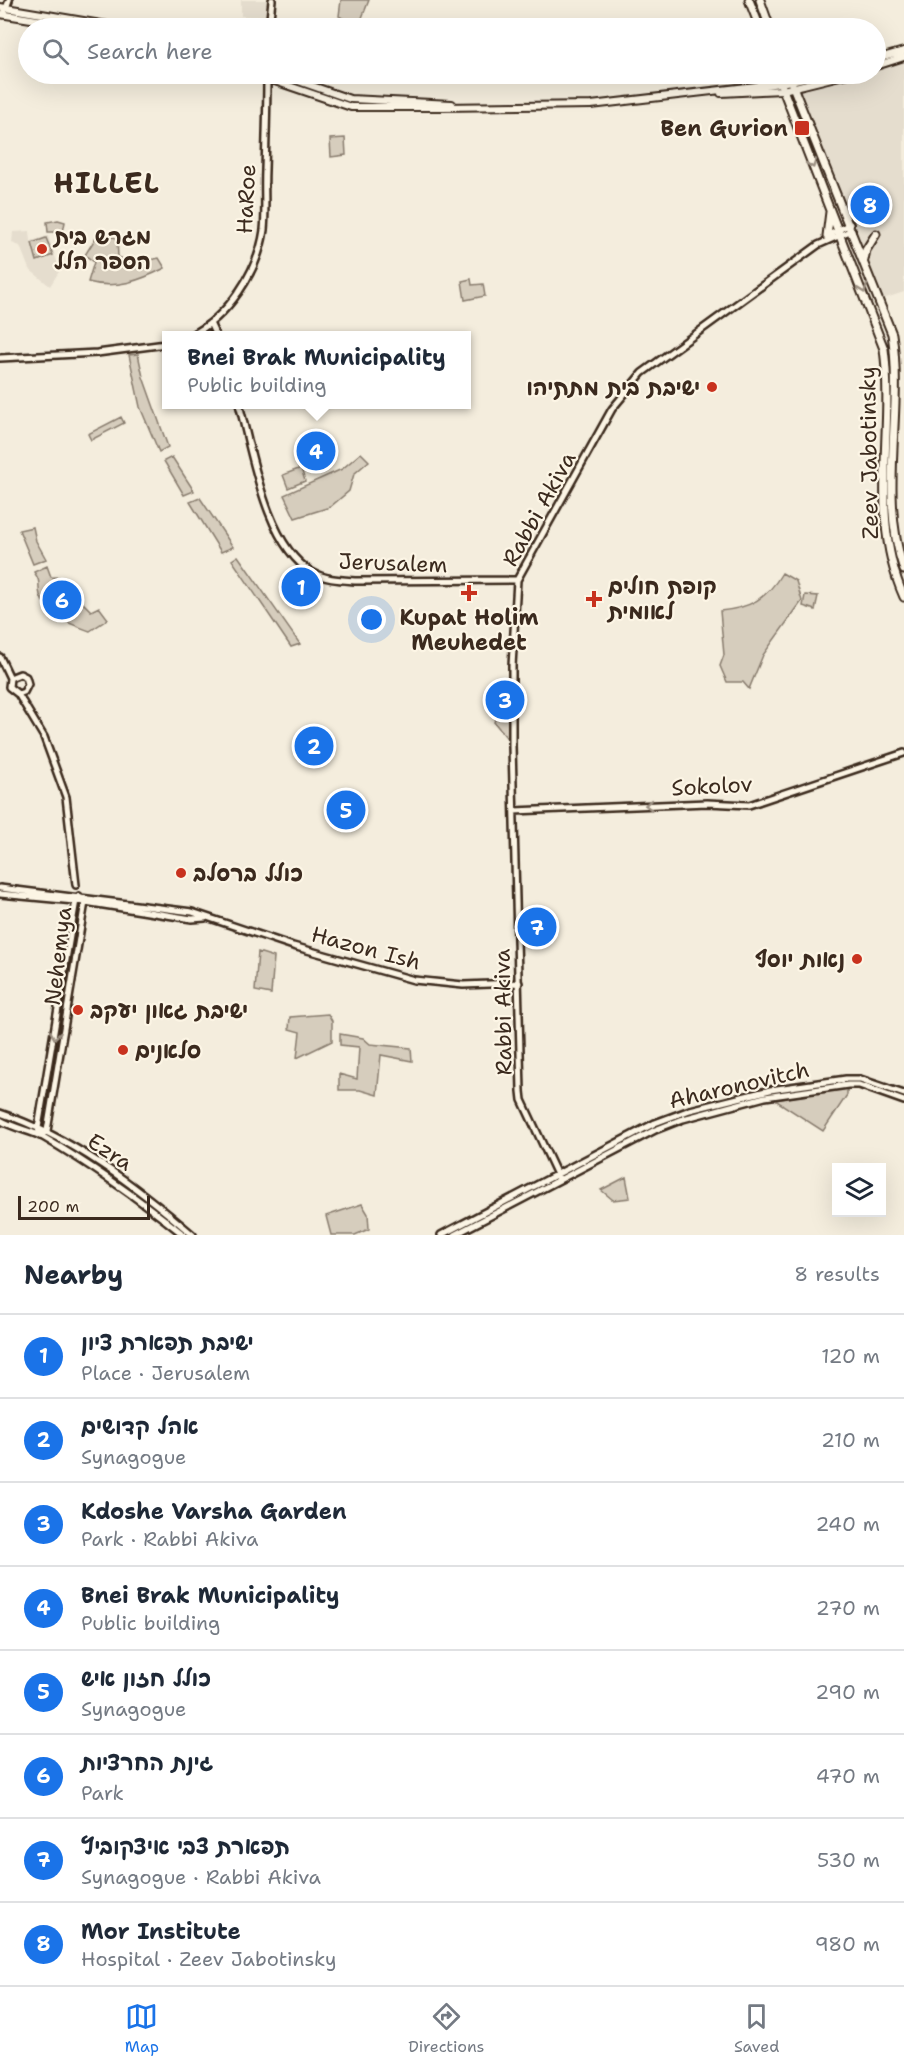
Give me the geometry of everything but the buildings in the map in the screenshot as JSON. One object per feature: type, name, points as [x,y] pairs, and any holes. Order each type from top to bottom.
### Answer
[{"type":"main road","points":[[749,0],[756,18]]},
{"type":"main road","points":[[760,0],[766,18]]},
{"type":"main road","points":[[2,10],[40,18]]},
{"type":"main road","points":[[2,10],[57,18]]},
{"type":"main road","points":[[886,56],[904,51]]},
{"type":"main road","points":[[886,63],[904,57]]},
{"type":"main road","points":[[289,84],[351,107],[591,105],[782,87],[786,84]]},
{"type":"main road","points":[[307,84],[350,99],[442,102],[456,105]]},
{"type":"main road","name":"Zeev Jabotinsky","points":[[780,84],[840,231],[884,349],[888,381],[884,477],[885,531],[892,567],[904,597]]},
{"type":"main road","name":"Zeev Jabotinsky","points":[[792,84],[864,260],[892,333],[897,354],[894,509],[898,548],[904,570]]},
{"type":"main road","points":[[685,95],[760,85],[782,87]]},
{"type":"main road","points":[[827,236],[831,223],[830,206]]},
{"type":"main road","points":[[864,260],[866,250],[876,234]]},
{"type":"street","points":[[2,10],[9,0]]},
{"type":"street","points":[[270,18],[272,0]]},
{"type":"street","name":"HaRoe","points":[[198,331],[231,303],[247,276],[261,244],[264,218],[267,84]]},
{"type":"street","points":[[840,231],[851,227]]},
{"type":"street","name":"Rabbi Akiva","points":[[821,242],[827,236],[840,231]]},
{"type":"street","name":"Rabbi Akiva","points":[[558,1176],[522,1100],[512,666],[517,580],[612,409],[642,373],[821,242],[840,231]]},
{"type":"street","points":[[210,323],[214,331]]},
{"type":"street","points":[[0,358],[97,353],[162,345]]},
{"type":"street","name":"Jerusalem","points":[[240,409],[258,475],[278,532],[289,551],[310,571],[332,579],[357,581],[517,580]]},
{"type":"street","points":[[0,657],[10,678],[10,690],[18,694],[44,737],[66,797],[74,845],[76,885]]},
{"type":"street","points":[[10,678],[20,674],[28,680],[26,690],[18,694]]},
{"type":"street","name":"Sokolov","points":[[514,811],[707,803],[749,805],[904,753]]},
{"type":"street","name":"Hazon Ish","points":[[0,888],[186,910],[294,946],[414,980],[463,985],[519,983]]},
{"type":"street","name":"Hazon Ish","points":[[0,894],[77,898]]},
{"type":"street","name":"Nehemya","points":[[40,1136],[38,1128],[77,898],[85,902],[47,1131]]},
{"type":"street","name":"Hazon Ish","points":[[85,902],[192,919],[210,918]]},
{"type":"street","name":"Aharonovitch","points":[[558,1176],[655,1123],[690,1110],[768,1090],[860,1079],[904,1094]]},
{"type":"street","name":"Aharonovitch","points":[[558,1176],[676,1121],[765,1097],[848,1085],[859,1086],[904,1101]]},
{"type":"street","name":"Ezra","points":[[0,1113],[47,1131],[120,1177],[193,1235]]},
{"type":"street","points":[[29,1124],[40,1117]]},
{"type":"street","name":"Ezra","points":[[0,1120],[40,1136],[120,1186],[184,1235]]},
{"type":"street","points":[[40,1136],[47,1131]]},
{"type":"street","points":[[441,1235],[558,1176]]},
{"type":"street","points":[[454,1235],[558,1176]]},
{"type":"shaded area","points":[[241,0],[267,0],[265,17],[241,16]]},
{"type":"shaded area","points":[[341,0],[369,0],[362,18],[339,16]]},
{"type":"shaded area","points":[[904,54],[904,292],[883,299],[793,85],[886,84],[886,59]]},
{"type":"shaded area","points":[[345,138],[346,155],[331,157],[330,139]]},
{"type":"shaded area","points":[[58,220],[65,222],[63,232],[48,232],[47,222]]},
{"type":"shaded area","points":[[30,231],[31,241],[48,236],[60,270],[50,286],[29,269],[20,246],[12,243],[13,232]]},
{"type":"shaded area","points":[[98,234],[117,238],[118,257],[134,263],[159,258],[165,268],[118,284],[88,282],[94,262],[85,255]]},
{"type":"shaded area","name":"מגרש בית הספר הלל","points":[[46,238],[53,255],[37,261],[32,243]]},
{"type":"shaded area","points":[[471,279],[472,285],[483,284],[485,296],[465,300],[462,281]]},
{"type":"shaded area","points":[[138,354],[143,377],[168,447],[159,452],[140,407],[129,355]]},
{"type":"shaded area","points":[[121,417],[124,423],[91,440],[88,434]]},
{"type":"shaded area","points":[[361,453],[369,461],[354,474],[349,491],[330,507],[295,518],[284,495],[342,469]]},
{"type":"shaded area","points":[[172,457],[194,491],[184,495],[164,461]]},
{"type":"shaded area","points":[[301,468],[305,481],[288,488],[283,475]]},
{"type":"shaded area","points":[[200,498],[233,547],[221,552],[190,502]]},
{"type":"shaded area","points":[[33,527],[36,541],[46,559],[33,564],[19,530]]},
{"type":"shaded area","points":[[238,556],[300,644],[291,647],[232,560]]},
{"type":"shaded area","points":[[47,566],[51,577],[67,578],[73,585],[71,591],[91,611],[99,607],[108,619],[90,631],[68,622],[48,609],[43,603],[38,579],[34,572]]},
{"type":"shaded area","points":[[782,573],[796,581],[802,601],[763,655],[749,689],[743,682],[727,682],[720,666],[724,655],[720,611],[757,601],[764,596]]},
{"type":"shaded area","points":[[805,595],[818,596],[815,610],[803,606]]},
{"type":"shaded area","points":[[510,676],[510,742],[494,722]]},
{"type":"shaded area","points":[[258,952],[274,957],[271,994],[255,991]]},
{"type":"shaded area","points":[[328,1014],[332,1021],[332,1041],[297,1058],[300,1032],[289,1029],[290,1017]]},
{"type":"shaded area","points":[[340,1034],[363,1038],[370,1044],[411,1048],[412,1061],[381,1055],[377,1095],[360,1090],[339,1090],[339,1074],[357,1079],[359,1047],[340,1045]]},
{"type":"shaded area","points":[[847,1088],[847,1095],[823,1131],[775,1100]]},
{"type":"shaded area","points":[[626,1177],[630,1198],[613,1200],[601,1190]]},
{"type":"shaded area","points":[[362,1204],[368,1214],[369,1229],[355,1235],[331,1235],[326,1216]]},
{"type":"place","name":"Ben Gurion","points":[[802,128]]},
{"type":"place","name":"Mor Institute","points":[[870,205]]},
{"type":"place","name":"מגרש בית הספר הלל","points":[[42,249]]},
{"type":"place","name":"ישיבת בית מתתיהו","points":[[712,387]]},
{"type":"place","name":"Bnei Brak Municipality","points":[[316,451]]},
{"type":"place","name":"ישיבת תפארת ציון","points":[[301,587]]},
{"type":"place","name":"Kupat Holim Meuhedet","points":[[469,593]]},
{"type":"place","name":"קופת חולים לאומית","points":[[594,599]]},
{"type":"place","name":"גינת החרציות","points":[[62,600]]},
{"type":"place","name":"Kdoshe Varsha Garden","points":[[505,700]]},
{"type":"place","name":"אהל קדושים","points":[[314,746]]},
{"type":"place","name":"כולל חזון איש","points":[[346,810]]},
{"type":"place","name":"כולל ברסלב","points":[[181,873]]},
{"type":"place","name":"תפארת צבי איצקוביץ","points":[[537,927]]},
{"type":"place","name":"נאות יוסף","points":[[857,959]]},
{"type":"place","name":"ישיבת גאון יעקב","points":[[78,1010]]},
{"type":"place","name":"סלאנים","points":[[123,1050]]},
{"type":"district","name":"HILLEL","points":[[107,183]]}]
